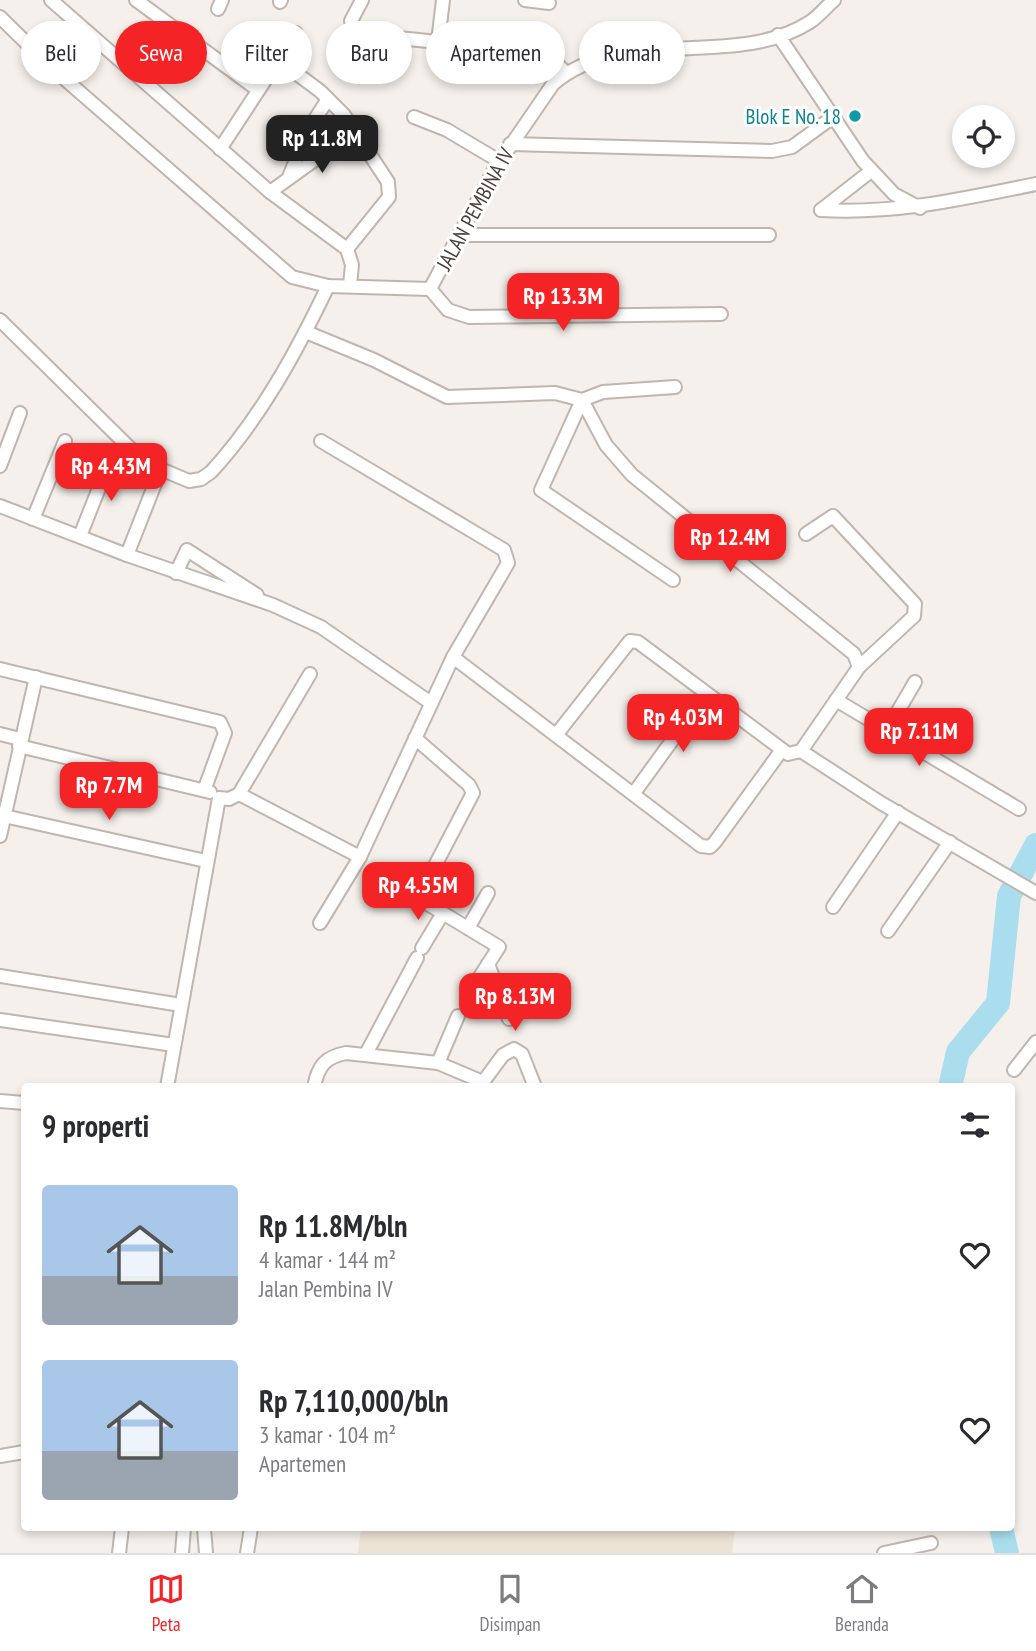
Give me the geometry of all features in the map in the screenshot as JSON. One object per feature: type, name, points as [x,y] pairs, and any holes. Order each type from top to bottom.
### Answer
[{"type":"street","points":[[51,0],[270,192],[347,249],[352,265],[350,285]]},
{"type":"street","points":[[136,0],[258,90]]},
{"type":"street","points":[[362,0],[351,21],[359,34],[426,41]]},
{"type":"street","points":[[440,21],[443,0]]},
{"type":"street","points":[[525,0],[549,3]]},
{"type":"street","name":"JALAN PEMBINA IV","points":[[0,17],[51,67],[292,277],[328,286],[430,289],[499,161],[553,84],[566,73],[611,55],[756,42],[813,20],[825,2]]},
{"type":"street","points":[[778,35],[871,171],[894,194],[920,208]]},
{"type":"street","points":[[220,149],[262,84]]},
{"type":"street","points":[[309,84],[328,99],[355,131],[391,191],[385,204],[347,249]]},
{"type":"street","points":[[289,178],[308,130],[328,99]]},
{"type":"street","points":[[414,117],[447,130],[499,161]]},
{"type":"street","points":[[510,144],[778,150],[806,138],[833,117]]},
{"type":"street","points":[[270,192],[355,131]]},
{"type":"street","points":[[871,171],[821,210],[869,213],[920,208],[1036,184]]},
{"type":"street","points":[[460,235],[769,235]]},
{"type":"street","points":[[0,320],[113,435],[144,462],[189,481],[201,479],[211,472],[261,407],[306,332],[328,286]]},
{"type":"street","points":[[430,289],[448,310],[469,317],[722,314]]},
{"type":"street","points":[[306,332],[374,360],[438,395],[462,399],[555,393],[582,400],[603,392],[676,387]]},
{"type":"street","points":[[582,400],[541,490],[673,580]]},
{"type":"street","points":[[582,400],[606,445],[632,475],[854,654],[859,667]]},
{"type":"street","points":[[0,466],[20,413]]},
{"type":"street","points":[[33,519],[65,441]]},
{"type":"street","points":[[320,923],[360,857],[453,657],[506,567],[508,557],[504,550],[321,441]]},
{"type":"street","points":[[80,536],[111,458]]},
{"type":"street","points":[[127,555],[160,471]]},
{"type":"street","points":[[0,506],[176,573],[273,605],[321,627],[431,702]]},
{"type":"street","points":[[781,751],[792,754],[801,751],[859,667],[914,616],[915,604],[833,516],[806,534]]},
{"type":"street","points":[[176,573],[187,550],[273,605]]},
{"type":"street","points":[[453,657],[696,842],[710,847],[781,751],[780,745],[705,695],[638,642],[630,641],[556,735]]},
{"type":"street","points":[[0,668],[220,722],[225,733],[205,788]]},
{"type":"street","points":[[0,734],[20,743],[205,788],[219,798],[229,799],[239,794],[310,674]]},
{"type":"street","points":[[0,836],[4,816],[4,789],[20,743],[36,677]]},
{"type":"street","points":[[887,730],[915,682]]},
{"type":"street","points":[[634,793],[705,695]]},
{"type":"street","points":[[836,700],[1019,809]]},
{"type":"street","points":[[930,756],[954,719]]},
{"type":"street","points":[[415,738],[469,785],[473,793],[418,898],[499,947],[467,997]]},
{"type":"street","points":[[801,751],[898,812],[1031,886]]},
{"type":"street","points":[[239,794],[360,857]]},
{"type":"street","points":[[168,1083],[219,798]]},
{"type":"street","points":[[833,907],[898,812]]},
{"type":"street","points":[[4,816],[206,861]]},
{"type":"street","points":[[888,931],[950,842]]},
{"type":"street","points":[[468,928],[488,893]]},
{"type":"street","points":[[366,1054],[443,913]]},
{"type":"street","points":[[488,964],[509,1019]]},
{"type":"street","points":[[0,976],[181,1005]]},
{"type":"street","points":[[438,1063],[458,1016]]},
{"type":"street","points":[[0,1020],[174,1045]]},
{"type":"street","points":[[1014,1070],[1036,1042]]},
{"type":"street","points":[[483,1083],[503,1055],[514,1049],[522,1054],[534,1083]]},
{"type":"street","points":[[315,1083],[326,1059],[346,1053],[438,1063],[478,1083]]},
{"type":"street","points":[[0,1101],[21,1103]]},
{"type":"street","points":[[0,1456],[21,1452]]},
{"type":"street","points":[[119,1553],[121,1531]]},
{"type":"street","points":[[182,1553],[184,1531]]},
{"type":"street","points":[[204,1531],[206,1553]]},
{"type":"street","points":[[247,1553],[251,1531]]},
{"type":"street","points":[[884,1553],[931,1543]]},
{"type":"shaded area","points":[[361,1531],[735,1531],[732,1553],[358,1553]]},
{"type":"waterway","points":[[951,1083],[958,1052],[998,1003],[1009,896],[1036,845]]},
{"type":"waterway","points":[[1002,1531],[1007,1553]]},
{"type":"place","name":"Blok E No. 18","points":[[855,116]]}]
